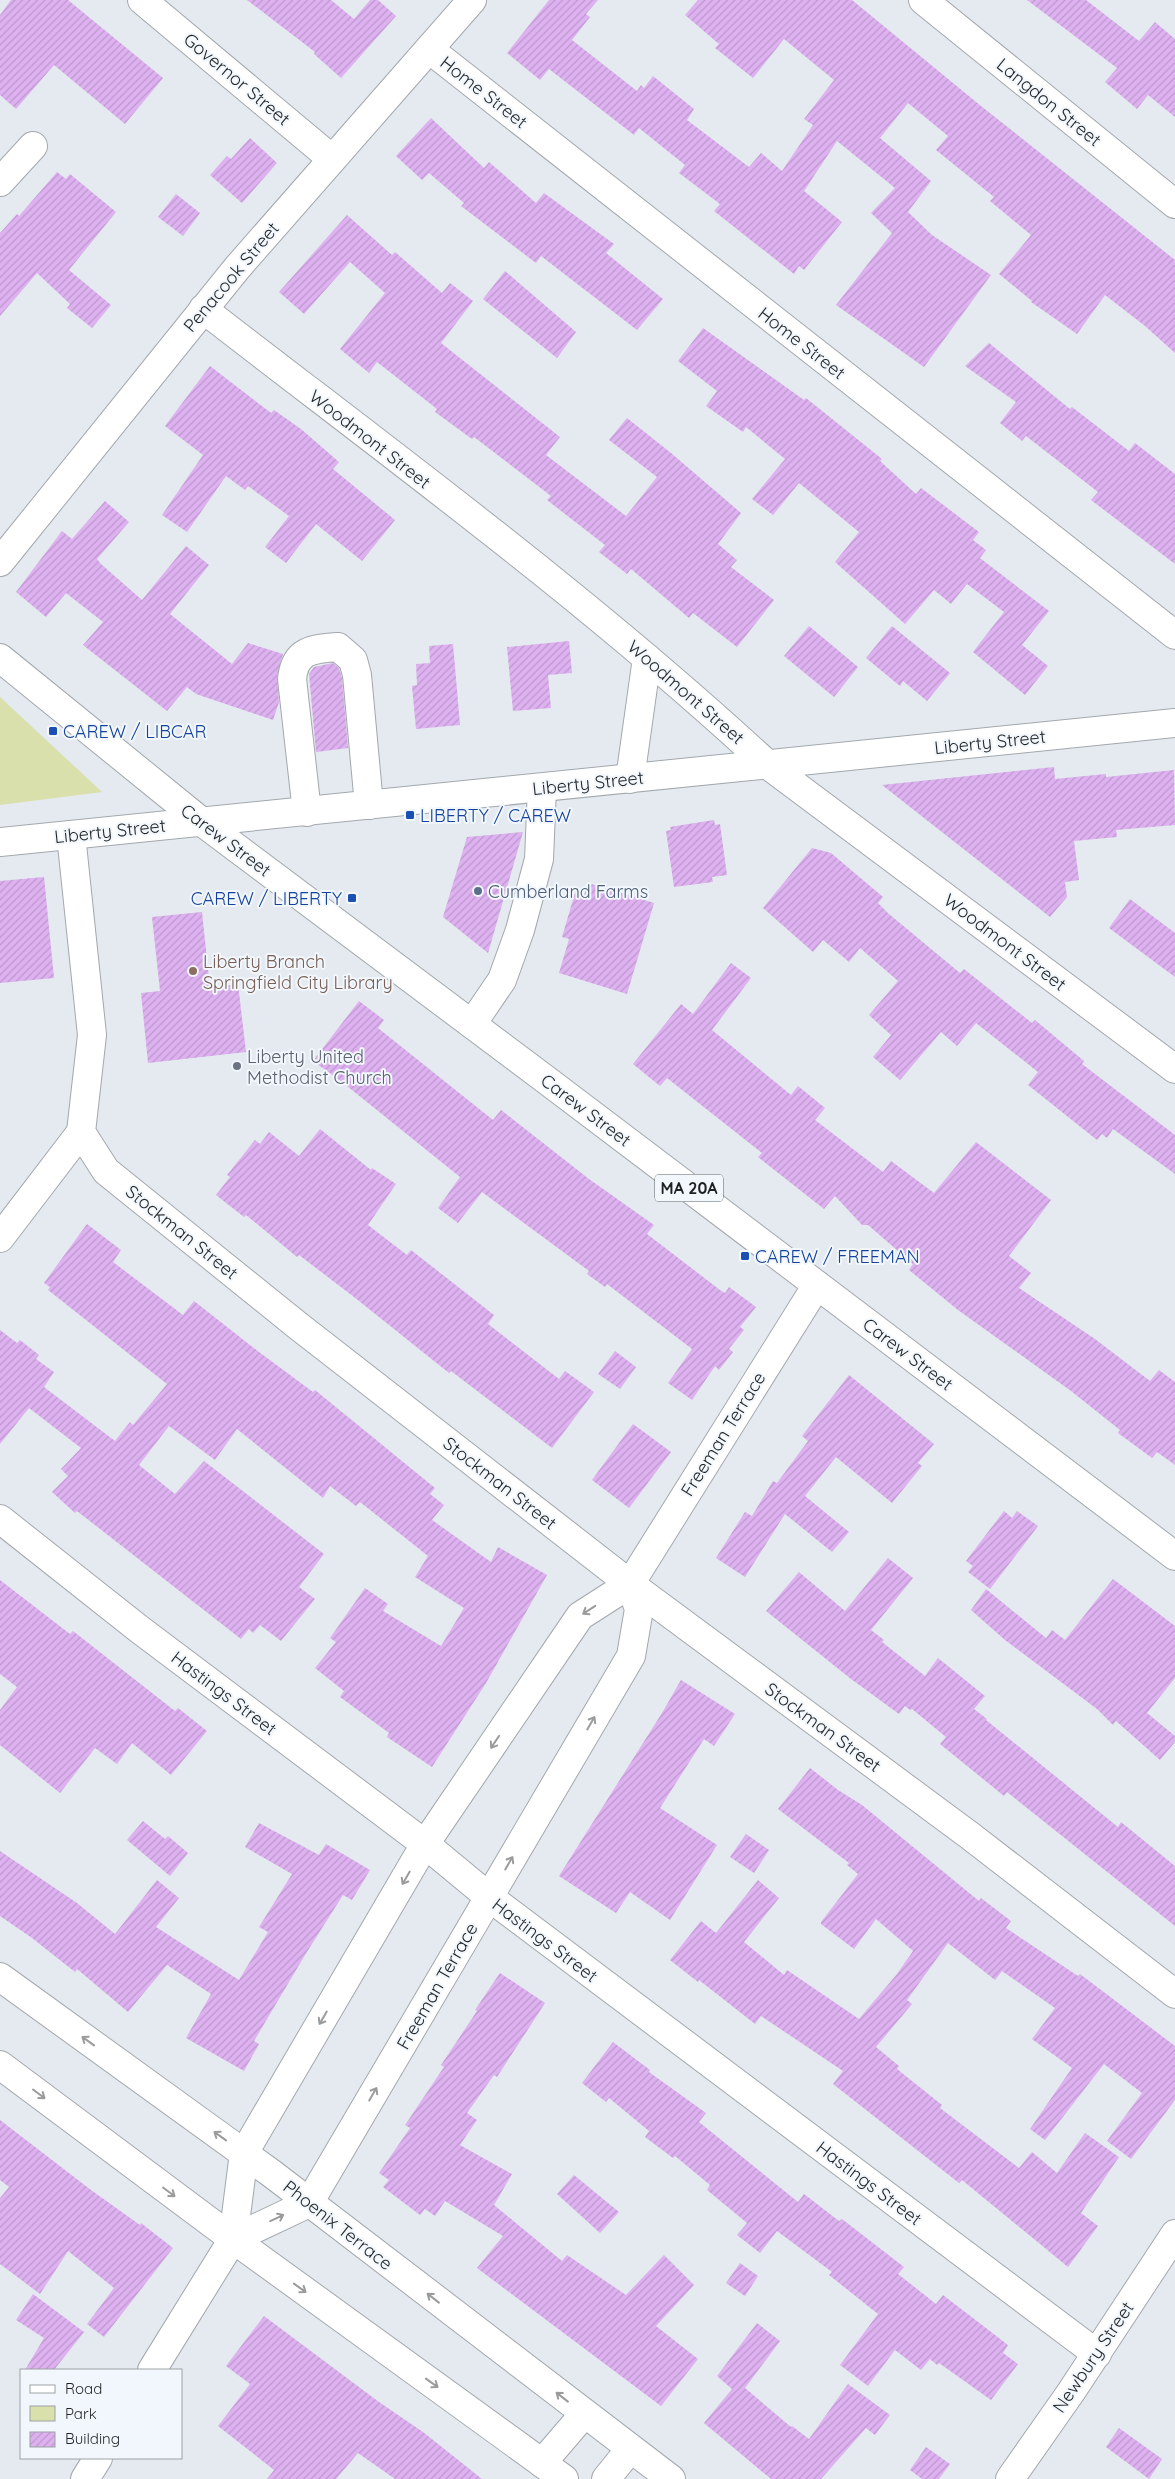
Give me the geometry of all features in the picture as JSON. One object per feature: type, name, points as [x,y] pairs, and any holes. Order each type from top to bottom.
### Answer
[{"type":"street","name":"Governor Street","points":[[142,0],[332,159]]},
{"type":"street","name":"Penacook Street","points":[[0,562],[202,309],[472,0]]},
{"type":"street","name":"Langdon Street","points":[[927,1],[1175,204]]},
{"type":"street","name":"Home Street","points":[[430,48],[1175,635]]},
{"type":"street","points":[[0,182],[33,146]]},
{"type":"street","name":"Woodmont Street","points":[[202,309],[605,622],[768,764],[1175,1069]]},
{"type":"street","points":[[307,812],[292,680],[294,667],[304,653],[319,648],[338,647],[353,660],[357,675],[369,805]]},
{"type":"street","name":"Carew Street","points":[[0,658],[202,822],[1175,1556]]},
{"type":"street","points":[[630,779],[647,658]]},
{"type":"street","name":"Liberty Street","points":[[0,842],[1175,723]]},
{"type":"street","points":[[472,1024],[502,980],[520,930],[539,859],[542,788]]},
{"type":"street","points":[[0,1238],[82,1132],[92,1035],[70,835]]},
{"type":"street","name":"Stockman Street","points":[[82,1132],[106,1171],[297,1325],[630,1584],[969,1835],[1175,1994]]},
{"type":"street","name":"Freeman Terrace","points":[[153,2369],[233,2239],[244,2154],[425,1844],[580,1616],[630,1584],[817,1285]]},
{"type":"street","name":"Hastings Street","points":[[0,1519],[139,1629],[425,1844],[489,1898],[1096,2354]]},
{"type":"street","name":"Freeman Terrace","points":[[309,2203],[631,1656],[639,1609],[630,1584]]},
{"type":"street","name":"Phoenix Terrace","points":[[0,1977],[244,2154],[670,2479]]},
{"type":"street","points":[[0,2065],[233,2239],[564,2479]]},
{"type":"street","points":[[233,2239],[309,2203]]},
{"type":"street","name":"Newbury Street","points":[[1010,2479],[1096,2354],[1175,2234]]},
{"type":"street","points":[[542,2463],[584,2414]]},
{"type":"street","points":[[606,2479],[630,2448]]},
{"type":"street","points":[[85,2479],[97,2459]]},
{"type":"green space","points":[[0,697],[102,792],[0,805]]},
{"type":"building","points":[[11,0],[68,0],[163,78],[125,124],[54,65],[16,109],[0,95],[0,15]]},
{"type":"building","points":[[247,0],[331,0],[354,19],[370,0],[378,0],[396,16],[341,78],[314,54],[315,52]]},
{"type":"building","points":[[549,0],[598,0],[586,14],[590,17],[572,40],[637,91],[641,85],[644,88],[653,76],[694,109],[687,120],[749,167],[761,153],[782,171],[813,125],[804,119],[834,80],[784,39],[753,78],[715,48],[719,44],[685,15],[698,0],[852,0],[981,106],[1175,260],[1175,353],[1145,326],[1105,295],[1077,334],[1031,302],[999,274],[1031,235],[990,201],[994,197],[936,150],[948,136],[908,103],[880,138],[931,181],[908,212],[932,235],[991,275],[924,367],[836,305],[892,233],[871,213],[895,188],[837,141],[804,191],[842,222],[804,270],[799,266],[794,274],[714,211],[720,204],[679,173],[685,165],[639,128],[634,135],[549,69],[540,80],[507,53]]},
{"type":"building","points":[[1027,0],[1086,0],[1139,41],[1155,22],[1175,39],[1175,117],[1148,95],[1137,109],[1105,82],[1117,68]]},
{"type":"building","points":[[431,118],[484,168],[489,162],[536,203],[544,193],[614,244],[606,253],[663,299],[637,330],[541,256],[536,263],[461,206],[464,203],[429,173],[422,180],[396,156]]},
{"type":"building","points":[[250,138],[277,163],[242,203],[210,175],[227,156],[231,159]]},
{"type":"building","points":[[57,172],[66,179],[70,174],[116,212],[69,270],[111,305],[92,328],[67,308],[70,304],[37,273],[0,316],[0,233],[17,214],[19,216]]},
{"type":"building","points":[[176,194],[200,213],[183,236],[158,217]]},
{"type":"building","points":[[347,215],[392,255],[395,252],[442,293],[450,283],[473,301],[441,343],[560,437],[546,455],[626,516],[657,477],[609,440],[627,418],[741,513],[718,544],[737,560],[731,567],[774,600],[737,647],[693,613],[689,618],[631,569],[627,574],[599,552],[605,545],[547,500],[551,496],[474,437],[472,439],[435,412],[437,409],[377,362],[369,373],[340,349],[385,293],[350,262],[304,314],[279,292]]},
{"type":"building","points":[[505,271],[576,332],[557,358],[483,299]]},
{"type":"building","points":[[703,328],[804,400],[806,398],[882,459],[880,461],[916,494],[921,488],[979,532],[973,540],[986,550],[980,558],[1049,611],[1022,645],[1048,666],[1025,695],[973,652],[1004,612],[967,584],[951,604],[934,590],[905,624],[835,562],[859,532],[799,483],[773,515],[752,499],[785,459],[746,427],[743,432],[706,406],[717,391],[678,361]]},
{"type":"building","points":[[989,343],[1070,409],[1072,407],[1129,451],[1135,443],[1175,474],[1175,564],[1091,500],[1098,492],[1026,436],[1022,441],[1000,423],[1016,402],[965,366]]},
{"type":"building","points":[[210,366],[271,413],[274,410],[301,429],[339,462],[333,469],[395,520],[362,561],[316,524],[286,563],[265,547],[289,516],[248,486],[245,490],[226,476],[187,532],[162,515],[203,455],[165,426]]},
{"type":"building","points":[[105,501],[129,522],[97,559],[142,600],[186,546],[209,565],[170,614],[232,664],[248,643],[283,654],[277,676],[279,702],[273,720],[196,694],[187,687],[167,711],[83,645],[103,622],[66,593],[46,617],[16,592],[62,531],[72,539]]},
{"type":"building","points":[[809,626],[858,667],[834,697],[784,656]]},
{"type":"building","points":[[892,626],[950,673],[927,701],[903,681],[900,686],[866,658]]},
{"type":"building","points":[[569,641],[572,673],[548,675],[551,708],[513,711],[507,647]]},
{"type":"building","points":[[453,644],[460,725],[416,729],[412,686],[417,685],[416,664],[430,663],[429,646]]},
{"type":"building","points":[[333,663],[339,668],[342,678],[348,748],[316,752],[309,674],[314,667]]},
{"type":"building","points":[[1054,767],[1055,779],[1106,774],[1106,777],[1174,770],[1175,825],[1116,830],[1117,837],[1074,841],[1079,880],[1065,882],[1067,897],[1050,917],[882,785]]},
{"type":"building","points":[[714,820],[715,825],[720,824],[727,875],[712,877],[713,882],[674,887],[666,831],[671,830],[670,827]]},
{"type":"building","points":[[523,832],[488,953],[443,917],[467,837]]},
{"type":"building","points":[[812,848],[831,853],[883,897],[878,903],[889,914],[960,973],[964,969],[1032,1023],[1035,1020],[1084,1061],[1082,1064],[1175,1135],[1175,1174],[1113,1129],[1107,1138],[1102,1134],[1097,1140],[1028,1085],[1038,1072],[976,1023],[957,1046],[941,1032],[900,1080],[873,1057],[891,1035],[869,1015],[898,981],[860,948],[849,962],[823,940],[813,952],[763,908]]},
{"type":"building","points":[[44,877],[54,978],[0,983],[0,881]]},
{"type":"building","points":[[588,883],[654,903],[627,994],[559,973],[569,939],[562,937],[575,893],[584,896]]},
{"type":"building","points":[[1130,899],[1175,933],[1175,977],[1109,928]]},
{"type":"building","points":[[202,912],[210,988],[238,984],[246,1052],[148,1063],[141,993],[160,991],[152,917]]},
{"type":"building","points":[[731,963],[751,978],[712,1030],[791,1095],[798,1086],[825,1108],[815,1120],[883,1172],[891,1161],[934,1193],[976,1142],[1051,1200],[1009,1256],[1031,1273],[1019,1288],[1095,1339],[1150,1381],[1159,1370],[1175,1382],[1175,1465],[1157,1452],[1152,1458],[1118,1433],[1120,1430],[1071,1391],[958,1310],[909,1270],[913,1264],[868,1225],[862,1225],[835,1196],[824,1209],[758,1157],[762,1153],[667,1078],[660,1086],[633,1064],[681,1004],[693,1014]]},
{"type":"building","points":[[359,1001],[384,1020],[378,1028],[493,1120],[501,1110],[589,1179],[654,1225],[647,1234],[720,1290],[725,1293],[729,1287],[756,1307],[740,1327],[744,1330],[729,1349],[733,1352],[719,1370],[715,1366],[692,1400],[668,1383],[692,1349],[607,1284],[605,1287],[587,1274],[589,1271],[482,1192],[458,1223],[438,1208],[460,1177],[313,1061]]},
{"type":"building","points":[[320,1129],[371,1170],[372,1168],[396,1184],[368,1225],[407,1255],[411,1250],[494,1315],[488,1324],[559,1379],[565,1371],[594,1392],[552,1448],[451,1371],[449,1373],[299,1255],[297,1257],[246,1215],[244,1217],[216,1195],[230,1177],[227,1175],[255,1140],[260,1144],[269,1132],[299,1156]]},
{"type":"building","points":[[87,1224],[121,1250],[113,1262],[183,1315],[194,1301],[313,1392],[315,1390],[435,1488],[430,1494],[444,1505],[432,1520],[491,1562],[498,1547],[547,1575],[486,1683],[432,1767],[387,1737],[389,1733],[340,1697],[344,1691],[315,1668],[336,1642],[330,1638],[365,1588],[388,1604],[383,1611],[441,1646],[464,1608],[415,1577],[428,1556],[360,1502],[356,1506],[330,1486],[323,1498],[237,1429],[215,1460],[169,1426],[139,1465],[175,1494],[204,1461],[324,1554],[299,1587],[315,1599],[281,1641],[260,1625],[253,1633],[249,1629],[241,1639],[77,1511],[75,1513],[52,1492],[68,1476],[61,1469],[81,1448],[29,1408],[0,1444],[0,1330],[17,1343],[20,1340],[39,1355],[36,1359],[54,1372],[44,1387],[115,1441],[130,1422],[133,1425],[167,1384],[48,1290],[50,1287],[44,1283]]},
{"type":"building","points":[[615,1351],[636,1367],[620,1389],[598,1374]]},
{"type":"building","points":[[849,1375],[934,1444],[918,1463],[922,1466],[892,1503],[836,1457],[805,1496],[849,1532],[832,1552],[785,1514],[745,1577],[716,1558],[745,1512],[752,1516],[773,1481],[777,1483],[808,1441],[802,1436]]},
{"type":"building","points":[[633,1424],[671,1452],[629,1508],[592,1480]]},
{"type":"building","points":[[1004,1511],[1012,1518],[1017,1511],[1038,1526],[990,1589],[968,1572],[973,1566],[966,1561]]},
{"type":"building","points":[[888,1558],[913,1578],[871,1630],[884,1640],[882,1642],[925,1676],[938,1658],[985,1696],[974,1709],[986,1720],[1118,1827],[1121,1822],[1175,1866],[1175,1926],[1007,1792],[1004,1796],[940,1744],[946,1737],[912,1709],[910,1710],[905,1706],[899,1714],[851,1679],[766,1611],[799,1572],[845,1611]]},
{"type":"building","points":[[1113,1579],[1175,1626],[1175,1678],[1147,1713],[1175,1736],[1175,1742],[1160,1760],[1116,1721],[1113,1725],[1097,1709],[1005,1640],[971,1610],[986,1589],[1046,1638],[1052,1630],[1065,1640]]},
{"type":"building","points":[[0,1580],[70,1634],[73,1631],[175,1711],[178,1708],[207,1731],[171,1775],[132,1743],[117,1764],[95,1748],[60,1793],[0,1745],[0,1710],[17,1687],[0,1674]]},
{"type":"building","points":[[681,1680],[735,1714],[714,1746],[704,1739],[660,1808],[717,1845],[670,1920],[630,1892],[616,1913],[559,1876]]},
{"type":"building","points":[[810,1768],[838,1790],[862,1805],[979,1901],[981,1898],[1011,1921],[1006,1928],[1078,1976],[1080,1974],[1175,2046],[1175,2100],[1131,2159],[1107,2141],[1142,2093],[1104,2064],[1045,2140],[1030,2129],[1072,2068],[1032,2039],[1055,2008],[1002,1971],[995,1980],[948,1943],[907,2000],[912,2004],[876,2047],[899,2066],[897,2069],[942,2105],[940,2108],[1019,2168],[1032,2152],[1057,2173],[1085,2133],[1119,2157],[1081,2213],[1098,2226],[1068,2267],[962,2180],[959,2183],[833,2084],[843,2071],[761,2016],[755,2024],[670,1960],[701,1921],[716,1933],[758,1880],[779,1898],[744,1942],[784,1975],[787,1970],[859,2019],[897,1974],[913,1951],[876,1919],[854,1949],[821,1924],[858,1874],[847,1865],[849,1863],[778,1809]]},
{"type":"building","points":[[143,1821],[165,1839],[168,1836],[188,1853],[170,1876],[127,1840]]},
{"type":"building","points":[[259,1823],[319,1855],[326,1844],[370,1870],[352,1900],[343,1895],[305,1955],[254,2041],[259,2044],[244,2071],[186,2038],[211,1994],[167,1965],[128,2012],[77,1969],[75,1972],[32,1938],[0,1916],[0,1851],[77,1903],[115,1934],[157,1880],[179,1898],[156,1927],[239,1980],[268,1932],[259,1927],[292,1874],[245,1847]]},
{"type":"building","points":[[746,1834],[769,1850],[754,1873],[730,1857]]},
{"type":"building","points":[[500,1973],[545,2003],[497,2077],[494,2075],[467,2113],[477,2120],[460,2145],[512,2174],[494,2205],[562,2261],[567,2255],[626,2295],[664,2255],[694,2285],[656,2326],[698,2359],[661,2406],[477,2268],[503,2236],[445,2201],[435,2216],[425,2209],[420,2215],[383,2187],[389,2180],[379,2173],[410,2128],[405,2125],[444,2067],[441,2065]]},
{"type":"building","points":[[613,2042],[650,2070],[649,2072],[706,2113],[699,2122],[798,2202],[804,2194],[839,2221],[842,2219],[904,2267],[898,2274],[936,2304],[943,2295],[1008,2345],[1003,2353],[1018,2364],[991,2400],[939,2363],[937,2365],[930,2359],[921,2370],[895,2350],[868,2386],[840,2365],[878,2314],[829,2275],[832,2272],[777,2231],[760,2253],[737,2235],[747,2223],[707,2190],[710,2185],[675,2156],[673,2158],[645,2137],[649,2131],[609,2098],[606,2102],[582,2083]]},
{"type":"building","points":[[0,2120],[91,2190],[140,2225],[141,2223],[173,2248],[104,2337],[87,2324],[114,2288],[68,2251],[40,2294],[0,2264],[0,2198],[9,2187],[0,2180]]},
{"type":"building","points":[[574,2175],[619,2212],[600,2233],[557,2194]]},
{"type":"building","points":[[740,2263],[758,2276],[745,2296],[726,2283]]},
{"type":"building","points":[[33,2294],[84,2332],[55,2369],[26,2369],[44,2338],[16,2320]]},
{"type":"building","points":[[264,2316],[379,2402],[423,2432],[482,2479],[395,2479],[358,2453],[336,2479],[267,2479],[274,2470],[218,2426],[250,2384],[226,2366]]},
{"type":"building","points":[[757,2323],[780,2341],[745,2388],[791,2427],[809,2439],[848,2384],[890,2415],[875,2435],[866,2428],[821,2479],[771,2479],[704,2423],[732,2389],[717,2376]]},
{"type":"building","points":[[1119,2428],[1162,2459],[1149,2479],[1106,2447]]},
{"type":"building","points":[[926,2447],[950,2464],[939,2479],[922,2479],[910,2470]]},
{"type":"place","name":"CAREW / LIBCAR","points":[[53,731]]},
{"type":"place","name":"LIBERTY / CAREW","points":[[410,815]]},
{"type":"place","name":"Cumberland Farms","points":[[478,891]]},
{"type":"place","name":"CAREW / LIBERTY","points":[[352,898]]},
{"type":"place","name":"Liberty Branch Springfield City Library","points":[[193,971]]},
{"type":"place","name":"Liberty United Methodist Church","points":[[237,1066]]},
{"type":"place","name":"CAREW / FREEMAN","points":[[745,1256]]}]
